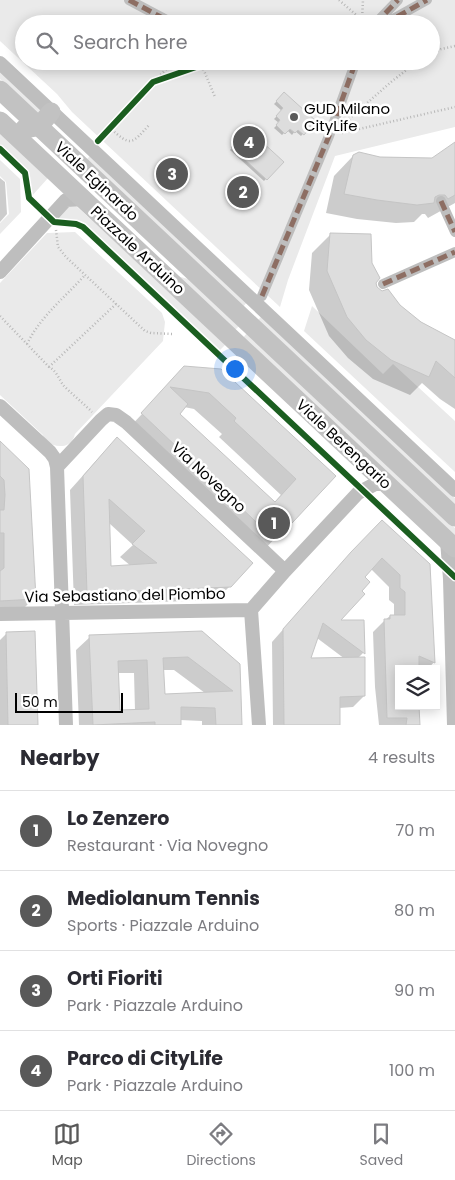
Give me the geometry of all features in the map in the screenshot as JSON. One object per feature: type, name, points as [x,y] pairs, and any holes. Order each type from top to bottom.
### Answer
[{"type":"main road","name":"Viale Eginardo","points":[[0,90],[194,272]]},
{"type":"main road","points":[[0,106],[22,126],[31,128],[38,126],[51,112]]},
{"type":"main road","name":"Viale Eginardo","points":[[0,121],[83,199]]},
{"type":"main road","points":[[83,199],[104,203],[166,261],[194,272]]},
{"type":"main road","name":"Piazzale Arduino","points":[[83,199],[234,340]]},
{"type":"main road","name":"Piazzale Arduino","points":[[194,272],[249,324]]},
{"type":"main road","name":"Viale Berengario","points":[[249,324],[455,516]]},
{"type":"main road","name":"Viale Berengario","points":[[234,340],[451,544]]},
{"type":"street","points":[[129,0],[157,15]]},
{"type":"street","points":[[384,15],[398,0]]},
{"type":"street","points":[[400,15],[428,0]]},
{"type":"street","name":"Viale Eginardo","points":[[0,63],[51,112],[94,145]]},
{"type":"street","points":[[262,296],[329,136],[353,70]]},
{"type":"street","points":[[94,145],[285,332],[455,490]]},
{"type":"street","name":"Piazzale Arduino","points":[[0,272],[66,200],[83,199]]},
{"type":"street","points":[[440,201],[455,232]]},
{"type":"street","points":[[384,284],[455,252]]},
{"type":"street","points":[[0,406],[50,452],[55,459],[57,467],[66,725]]},
{"type":"street","points":[[57,467],[102,415]]},
{"type":"street","name":"Via Novegno","points":[[102,415],[116,415],[126,422],[285,570]]},
{"type":"street","points":[[259,725],[251,610],[285,570],[362,490],[375,484],[384,484],[393,489]]},
{"type":"street","points":[[451,544],[450,579],[454,725]]},
{"type":"street","name":"Via Sebastiano del Piombo","points":[[0,614],[251,610]]},
{"type":"path","points":[[339,0],[355,15]]},
{"type":"path","points":[[363,0],[363,15]]},
{"type":"path","points":[[440,50],[455,46]]},
{"type":"path","points":[[94,145],[165,70]]},
{"type":"path","points":[[153,82],[188,70]]},
{"type":"path","points":[[204,70],[215,96]]},
{"type":"path","points":[[329,136],[406,70]]},
{"type":"path","points":[[329,136],[455,107]]},
{"type":"path","points":[[110,128],[128,142],[136,140],[150,124]]},
{"type":"path","points":[[56,229],[58,247],[145,331],[173,334]]},
{"type":"path","points":[[27,344],[34,330],[85,275]]},
{"type":"path","points":[[49,367],[116,304]]},
{"type":"path","points":[[0,316],[54,370],[66,388],[102,415]]},
{"type":"shaded area","points":[[0,0],[455,0],[455,127],[335,156],[288,280],[280,307],[72,112],[57,94],[31,70],[440,70],[440,15],[15,15],[15,55],[0,41]]},
{"type":"shaded area","points":[[0,70],[44,112],[37,113],[0,79]]},
{"type":"shaded area","points":[[0,133],[48,178],[31,197],[28,173],[0,146]]},
{"type":"shaded area","points":[[91,155],[247,302],[243,307],[86,160]]},
{"type":"shaded area","points":[[0,160],[20,179],[21,212],[0,234],[0,223],[9,214],[6,182],[0,176]]},
{"type":"shaded area","points":[[72,204],[226,344],[218,352],[82,223],[76,221],[56,221]]},
{"type":"shaded area","points":[[75,232],[162,313],[165,322],[163,341],[75,434],[70,443],[58,446],[44,440],[43,435],[0,395],[0,283],[47,233]]},
{"type":"shaded area","points":[[177,276],[188,279],[239,326],[234,331]]},
{"type":"shaded area","points":[[312,306],[383,374],[393,364],[455,421],[455,472],[304,331]]},
{"type":"shaded area","points":[[261,317],[455,498],[455,505],[257,321]]},
{"type":"shaded area","points":[[247,333],[455,528],[455,537],[242,339]]},
{"type":"building","points":[[284,92],[316,121],[304,135],[298,130],[295,133],[290,129],[285,134],[276,125],[280,120],[276,116],[283,108],[276,101]]},
{"type":"building","points":[[248,129],[284,162],[267,180],[231,147]]},
{"type":"building","points":[[455,142],[455,195],[448,199],[445,195],[439,195],[435,197],[434,203],[417,205],[344,194],[353,155],[359,152],[380,157],[432,158]]},
{"type":"building","points":[[330,233],[371,234],[372,263],[380,278],[376,283],[377,287],[382,291],[388,289],[400,305],[421,322],[455,340],[455,378],[436,361],[429,377],[391,360],[366,340],[347,317],[327,271]]},
{"type":"building","points":[[184,366],[221,369],[336,476],[279,537],[272,537],[141,413]],"holes":[[[170,387],[209,393],[236,418],[234,421],[296,479],[275,502],[180,414],[188,404]]]},
{"type":"building","points":[[117,437],[253,563],[231,587],[87,593],[83,476]],"holes":[[[109,499],[145,531],[132,544],[157,563],[111,566]]]},
{"type":"building","points":[[0,441],[29,469],[36,599],[0,601],[0,571],[4,568],[4,533],[0,533],[0,510],[4,510],[5,495],[4,480],[0,476]]},
{"type":"building","points":[[382,520],[430,564],[435,663],[419,656],[419,665],[395,665],[395,710],[419,710],[420,725],[406,725],[407,718],[387,718],[384,619],[390,619],[390,615],[405,615],[405,592],[400,588],[400,575],[382,558],[365,577],[370,582],[362,591],[365,594],[341,620],[364,620],[365,654],[323,623],[311,658],[365,657],[365,696],[340,697],[340,725],[284,725],[283,629]]},
{"type":"building","points":[[35,631],[38,725],[8,725],[6,632]]},
{"type":"building","points":[[202,631],[240,664],[242,725],[216,725],[215,708],[181,707],[181,725],[155,725],[155,722],[93,725],[89,635]],"holes":[[[188,657],[233,691],[165,694],[163,658]],[[147,660],[149,709],[120,710],[118,661]]]},
{"type":"marked path","points":[[129,0],[157,15]]},
{"type":"marked path","points":[[384,15],[398,0]]},
{"type":"marked path","points":[[400,15],[427,0]]},
{"type":"marked path","points":[[262,296],[329,136],[353,70]]},
{"type":"marked path","points":[[441,201],[455,232]]},
{"type":"marked path","points":[[383,284],[455,252]]},
{"type":"cycle path","points":[[98,141],[153,82],[188,70]]},
{"type":"cycle path","points":[[0,149],[25,173],[29,198],[54,222],[76,224],[83,227],[455,577]]},
{"type":"place","name":"GUD Milano CityLife","points":[[294,117]]},
{"type":"place","name":"Parco di CityLife","points":[[249,142]]},
{"type":"place","name":"Orti Fioriti","points":[[172,174]]},
{"type":"place","name":"Mediolanum Tennis","points":[[243,192]]},
{"type":"place","name":"Lo Zenzero","points":[[274,523]]}]
